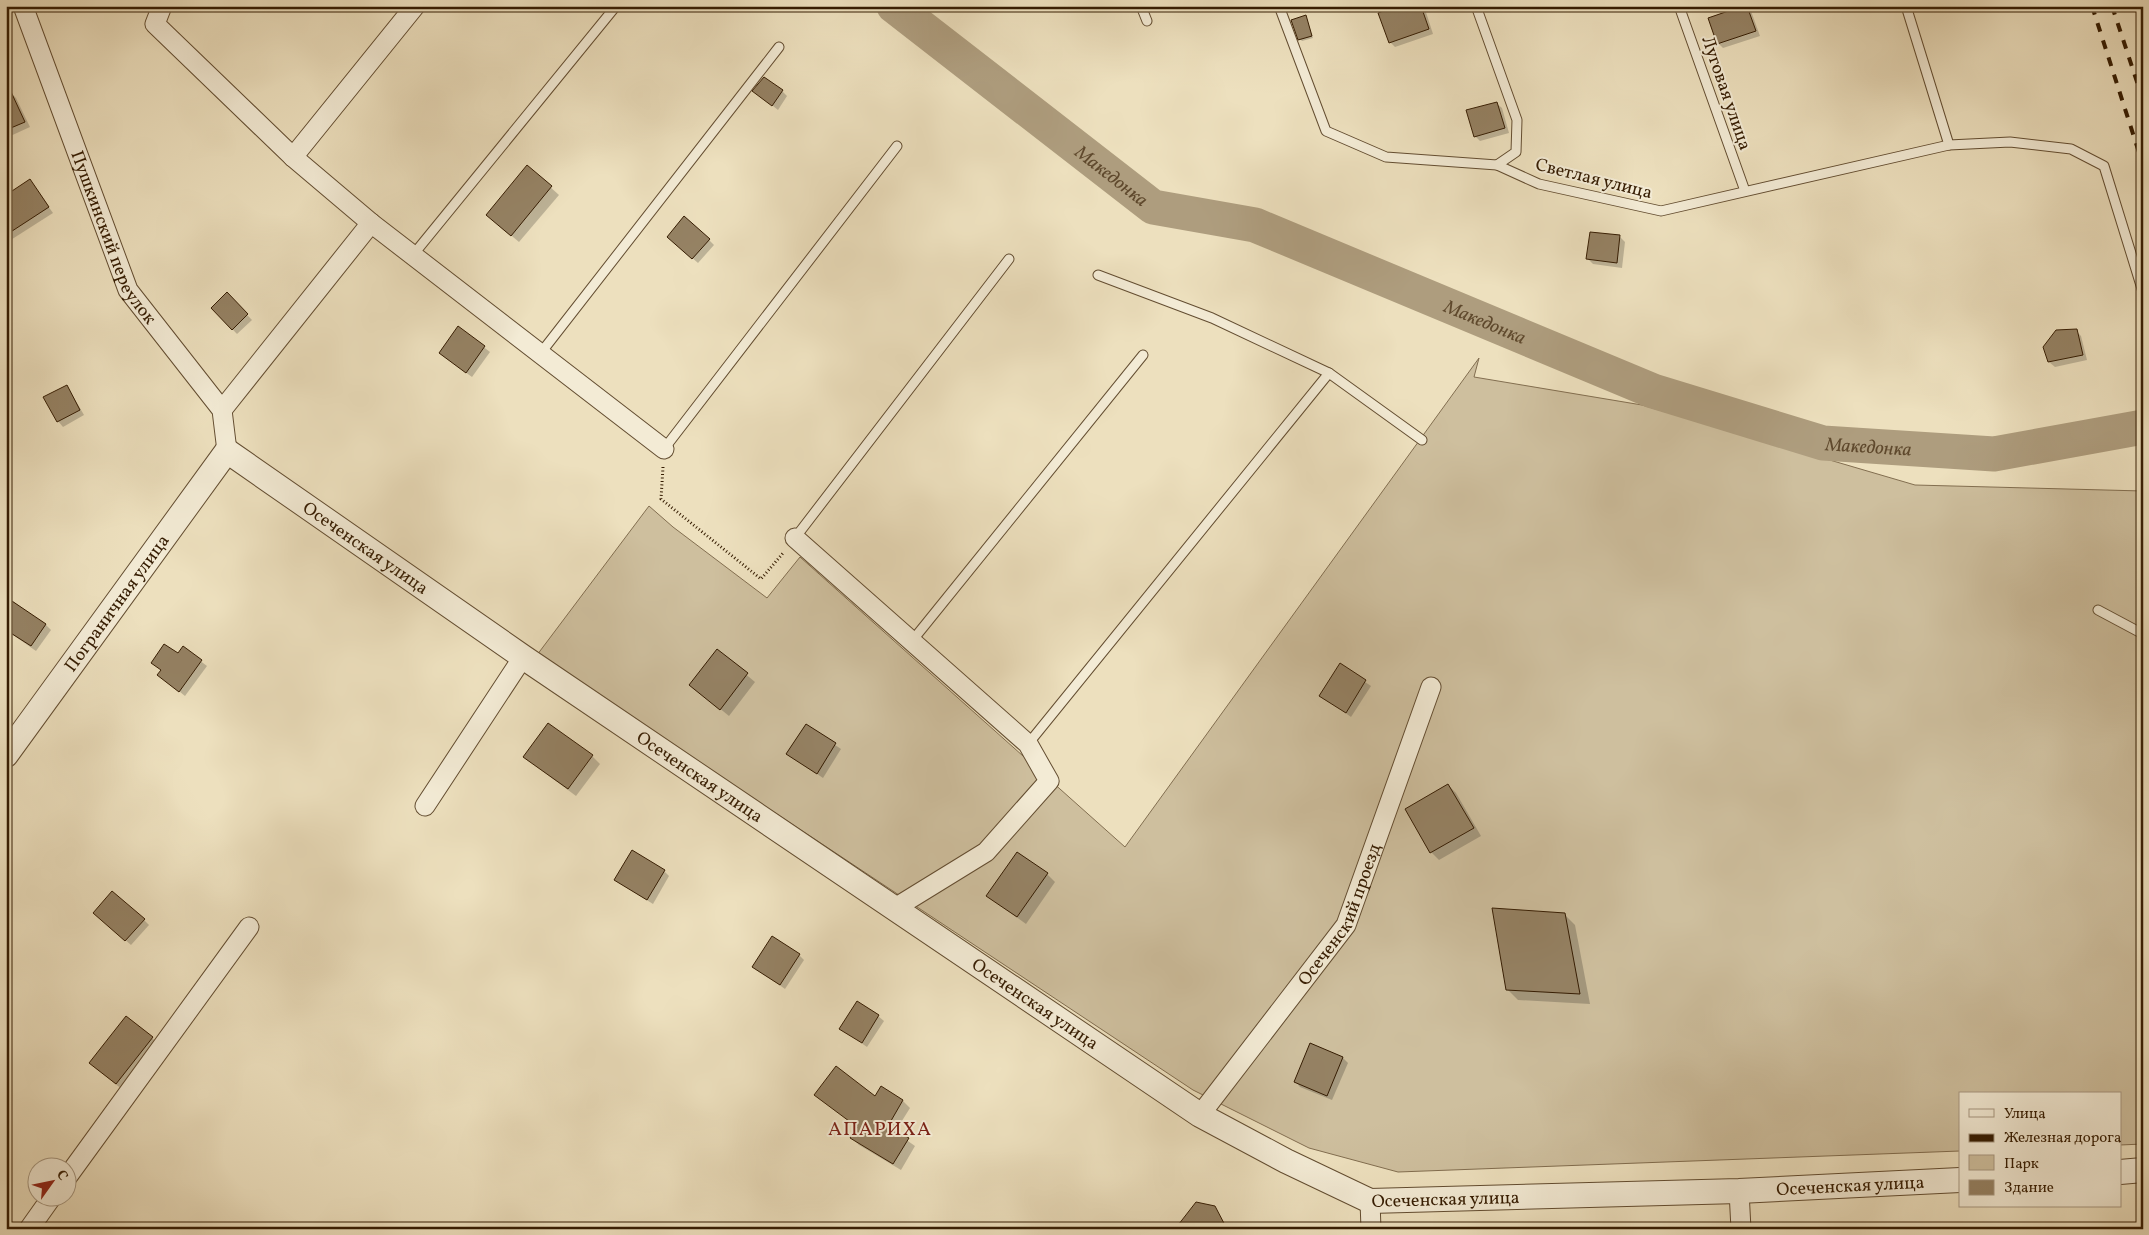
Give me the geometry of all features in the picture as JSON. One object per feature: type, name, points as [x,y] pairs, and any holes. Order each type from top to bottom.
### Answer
[{"type":"street","name":"Пушкинский переулок","points":[[23,6],[128,290],[222,410]]},
{"type":"street","points":[[162,6],[155,24],[293,157],[371,223],[664,449]]},
{"type":"street","points":[[293,157],[415,6]]},
{"type":"street","points":[[227,451],[222,410],[371,223]]},
{"type":"street","name":"Осеченская улица","points":[[227,451],[523,657],[1200,1115],[1286,1161],[1370,1201],[1739,1191],[1959,1180]]},
{"type":"street","name":"Пограничная улица","points":[[6,755],[227,451]]},
{"type":"street","points":[[795,538],[1028,744],[1049,780],[986,852],[895,908]]},
{"type":"street","points":[[425,806],[523,657]]},
{"type":"street","name":"Осеченский проезд","points":[[1200,1115],[1346,925],[1431,687]]},
{"type":"street","points":[[78,1162],[250,927]]},
{"type":"street","points":[[2122,1172],[2143,1170]]},
{"type":"street","points":[[1739,1191],[1741,1229]]},
{"type":"street","points":[[1370,1201],[1371,1229]]},
{"type":"street","points":[[29,1229],[45,1208]]},
{"type":"lane","points":[[413,255],[616,6]]},
{"type":"lane","points":[[1140,6],[1147,21]]},
{"type":"lane","name":"Светлая улица","points":[[1279,6],[1326,132],[1386,157],[1497,165],[1538,184],[1661,211],[1949,145],[2010,142],[2071,148],[2104,166],[2143,292]]},
{"type":"lane","points":[[1476,6],[1517,120],[1516,152],[1497,165]]},
{"type":"lane","name":"Луговая улица","points":[[1679,6],[1745,191]]},
{"type":"lane","points":[[1906,6],[1949,145]]},
{"type":"lane","points":[[540,354],[779,47]]},
{"type":"lane","points":[[664,449],[896,146]]},
{"type":"lane","points":[[795,538],[1009,259]]},
{"type":"lane","points":[[1098,275],[1212,318],[1329,373],[1422,440]]},
{"type":"lane","points":[[912,641],[1143,355]]},
{"type":"lane","points":[[1028,744],[1329,373]]},
{"type":"lane","points":[[2098,610],[2143,634]]},
{"type":"path","points":[[664,449],[661,499],[761,580],[795,538]]},
{"type":"green space","points":[[1479,358],[1474,377],[1642,405],[1915,485],[2143,491],[2143,1144],[2122,1145],[2122,1092],[1959,1092],[1959,1151],[1398,1172],[1309,1148],[1193,1090],[537,655],[649,506],[673,527],[767,598],[800,557],[1125,847]]},
{"type":"building","points":[[1397,6],[1421,6],[1429,29],[1389,43],[1378,13]]},
{"type":"building","points":[[1747,6],[1756,31],[1717,44],[1708,18]]},
{"type":"building","points":[[1306,15],[1312,36],[1298,40],[1291,20]]},
{"type":"building","points":[[764,77],[783,90],[772,106],[752,91]]},
{"type":"building","points":[[6,81],[25,122],[6,130]]},
{"type":"building","points":[[1497,102],[1505,128],[1474,137],[1466,110]]},
{"type":"building","points":[[527,165],[552,186],[511,236],[486,215]]},
{"type":"building","points":[[30,179],[49,207],[6,235],[6,195]]},
{"type":"building","points":[[684,216],[710,239],[692,259],[667,237]]},
{"type":"building","points":[[1590,232],[1620,235],[1617,263],[1586,259]]},
{"type":"building","points":[[227,292],[248,314],[232,330],[211,308]]},
{"type":"building","points":[[458,326],[485,346],[466,373],[439,353]]},
{"type":"building","points":[[2077,329],[2083,355],[2048,362],[2043,347],[2056,330]]},
{"type":"building","points":[[67,385],[80,410],[57,422],[43,397]]},
{"type":"building","points":[[6,597],[46,624],[31,646],[6,630]]},
{"type":"building","points":[[164,644],[178,653],[183,646],[202,660],[179,692],[157,675],[161,670],[151,663]]},
{"type":"building","points":[[717,649],[748,673],[720,710],[689,685]]},
{"type":"building","points":[[1340,663],[1366,680],[1346,713],[1319,696]]},
{"type":"building","points":[[548,723],[593,755],[568,789],[523,757]]},
{"type":"building","points":[[806,724],[836,743],[817,774],[786,754]]},
{"type":"building","points":[[1448,784],[1474,828],[1430,853],[1405,809]]},
{"type":"building","points":[[632,850],[665,870],[647,900],[614,880]]},
{"type":"building","points":[[1017,852],[1048,873],[1017,917],[986,896]]},
{"type":"building","points":[[112,891],[145,919],[125,941],[93,913]]},
{"type":"building","points":[[1492,908],[1565,913],[1580,994],[1506,990]]},
{"type":"building","points":[[772,936],[800,954],[780,985],[752,967]]},
{"type":"building","points":[[857,1001],[879,1015],[862,1043],[839,1029]]},
{"type":"building","points":[[126,1016],[153,1037],[116,1084],[89,1063]]},
{"type":"building","points":[[1310,1043],[1343,1057],[1327,1096],[1294,1082]]},
{"type":"building","points":[[836,1066],[875,1096],[881,1086],[903,1100],[888,1126],[909,1138],[893,1164],[850,1138],[857,1127],[814,1095]]},
{"type":"building","points":[[1196,1202],[1215,1206],[1227,1229],[1175,1229]]},
{"type":"waterway","name":"Македонка","points":[[894,6],[1153,207],[1255,225],[1653,391],[1823,443],[1994,454],[2143,427]]},
{"type":"railway","points":[[2092,6],[2143,165]]},
{"type":"railway","points":[[2112,6],[2143,100]]},
{"type":"district","name":"АПАРИХА","points":[[880,1128]]}]
